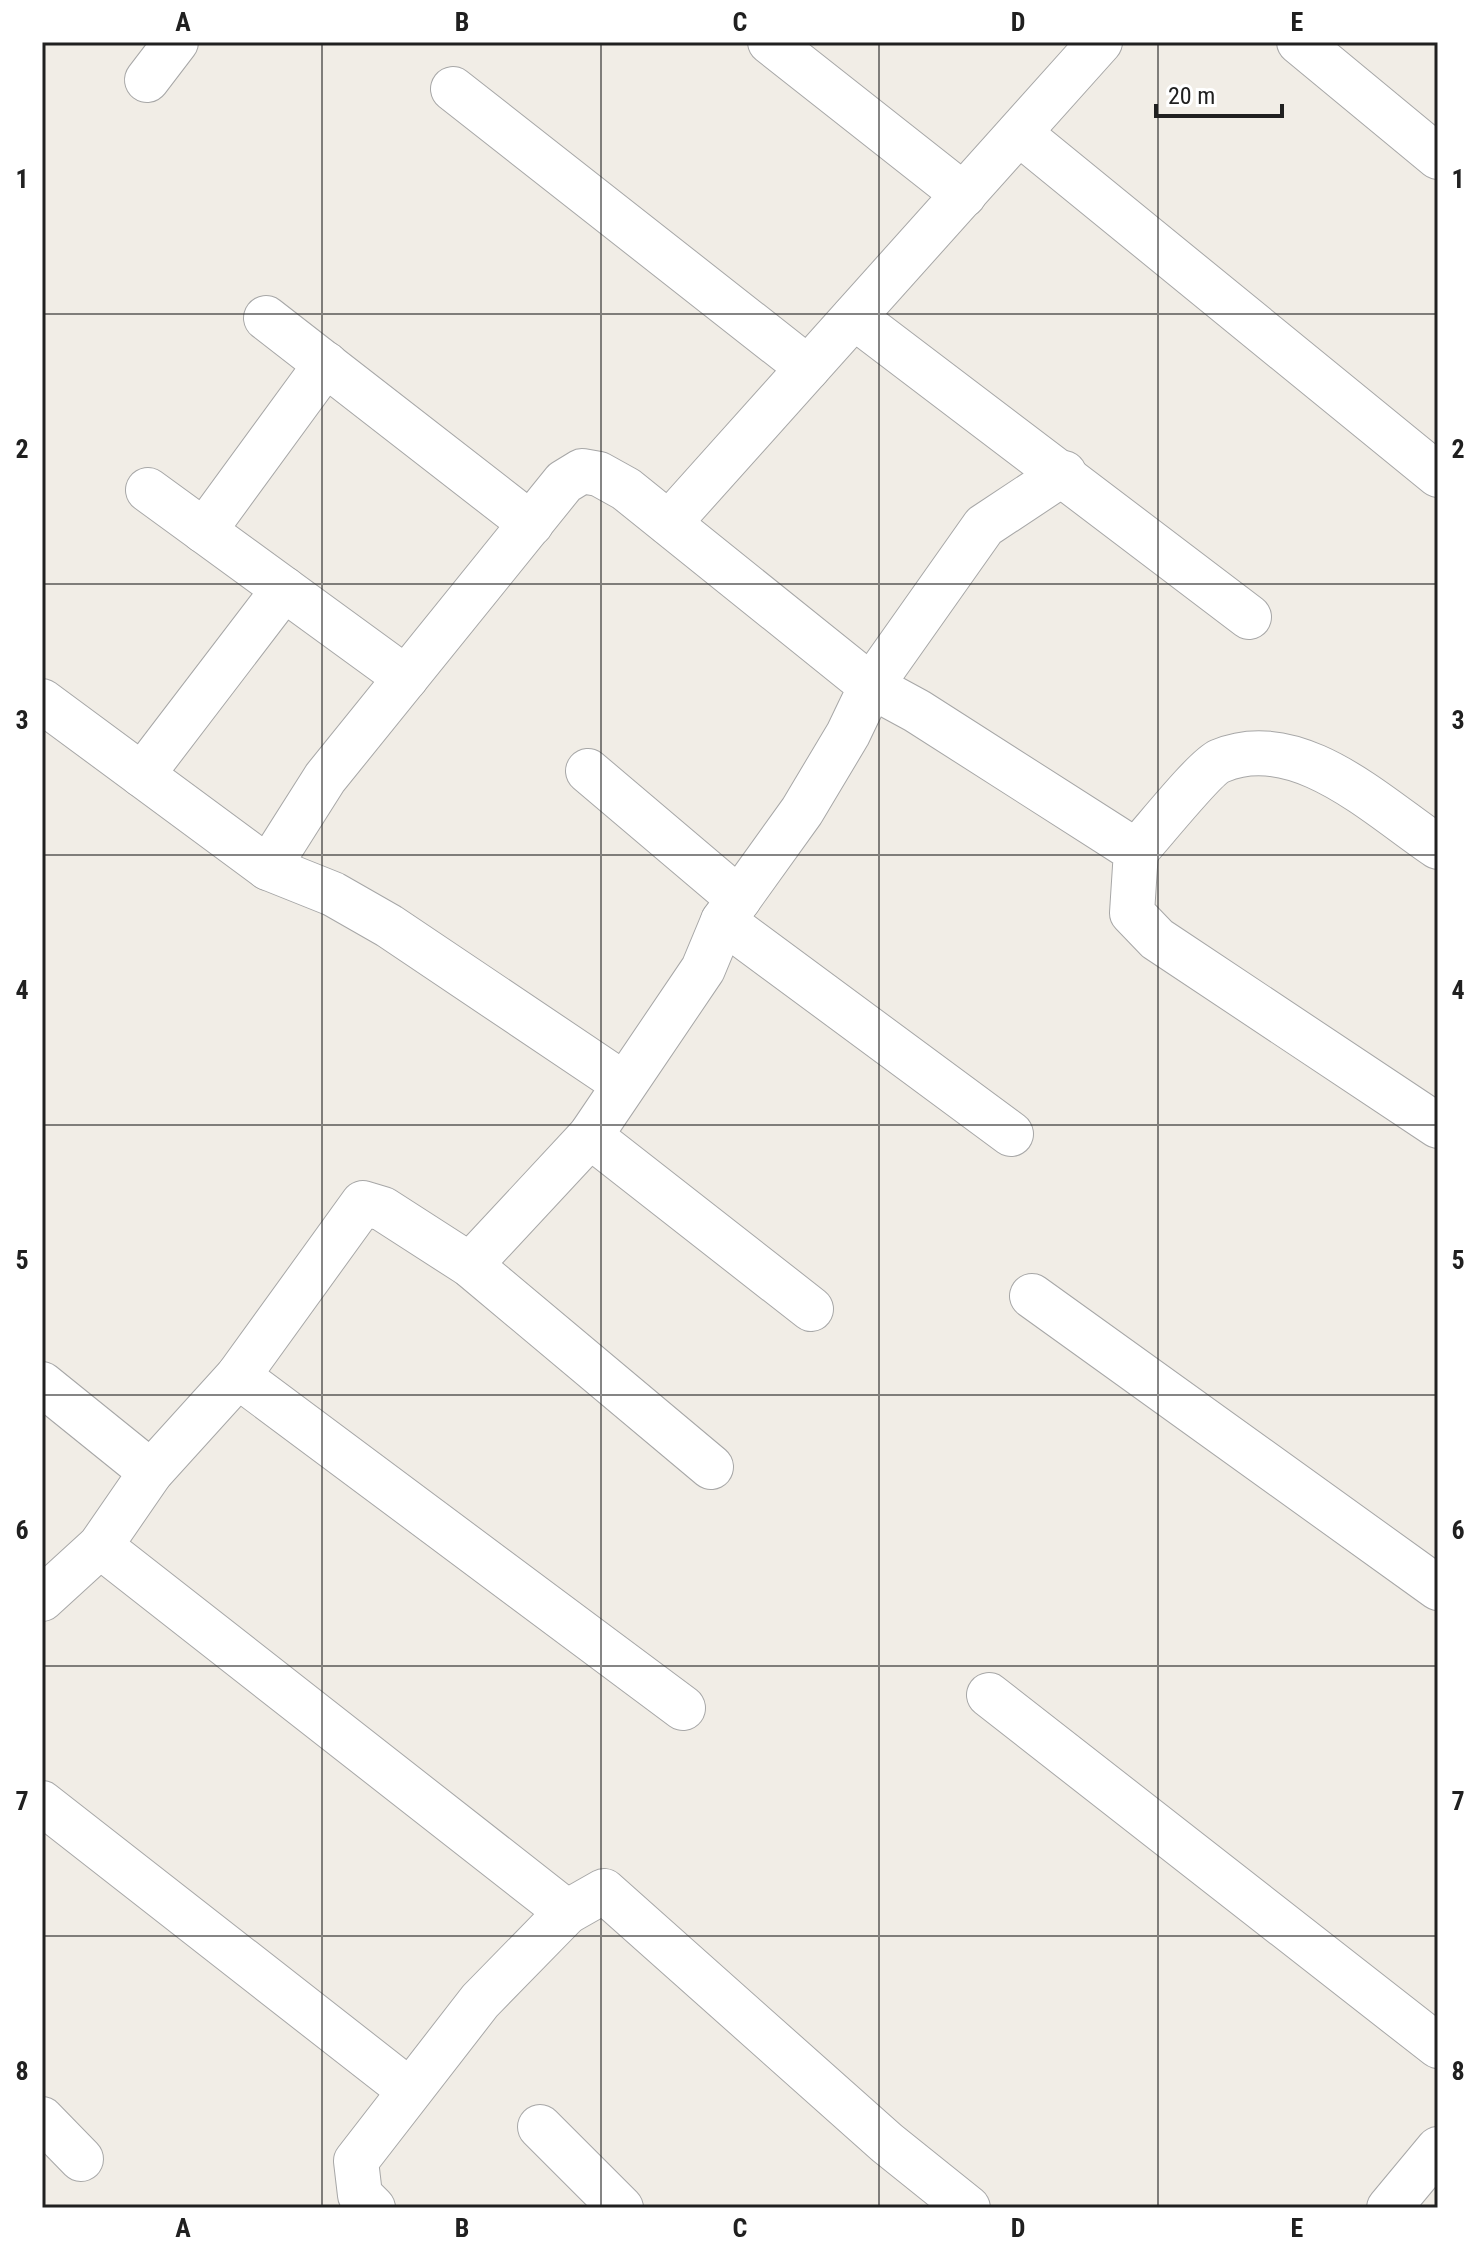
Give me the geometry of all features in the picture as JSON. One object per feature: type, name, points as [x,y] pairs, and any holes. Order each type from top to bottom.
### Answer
[{"type":"street","points":[[147,80],[176,42]]},
{"type":"street","points":[[770,42],[964,195]]},
{"type":"street","points":[[669,523],[1100,42]]},
{"type":"street","points":[[1299,42],[1438,157]]},
{"type":"street","points":[[453,89],[808,368]]},
{"type":"street","points":[[1019,133],[1438,475]]},
{"type":"street","points":[[854,317],[1064,473],[1249,617]]},
{"type":"street","points":[[266,318],[531,524]]},
{"type":"street","points":[[204,531],[326,364]]},
{"type":"street","points":[[268,868],[325,778],[564,482],[582,471],[599,474],[626,489],[871,686],[917,711],[1136,851]]},
{"type":"street","points":[[470,1265],[590,1136],[703,969],[731,910],[802,811],[848,734],[871,686],[984,526],[1064,473]]},
{"type":"street","points":[[148,490],[406,678]]},
{"type":"street","points":[[142,775],[284,589]]},
{"type":"street","points":[[42,701],[268,868],[333,894],[389,926],[624,1084]]},
{"type":"street","points":[[1438,847],[1332,772],[1265,752],[1218,762],[1136,851],[1132,913],[1157,939],[1438,1126]]},
{"type":"street","points":[[588,771],[731,910],[1011,1134]]},
{"type":"street","points":[[590,1136],[811,1309]]},
{"type":"street","points":[[42,1599],[100,1546],[151,1472],[238,1376],[363,1203],[383,1209],[417,1228],[470,1265],[711,1467]]},
{"type":"street","points":[[1032,1296],[1438,1588]]},
{"type":"street","points":[[238,1376],[683,1708]]},
{"type":"street","points":[[42,1384],[151,1472]]},
{"type":"street","points":[[100,1546],[567,1912]]},
{"type":"street","points":[[989,1695],[1438,2046]]},
{"type":"street","points":[[42,1803],[409,2090]]},
{"type":"street","points":[[373,2208],[360,2195],[356,2161],[480,2001],[567,1912],[604,1891],[887,2143],[968,2208]]},
{"type":"street","points":[[42,2119],[81,2159]]},
{"type":"street","points":[[540,2127],[621,2208]]},
{"type":"street","points":[[1389,2208],[1438,2149]]}]
